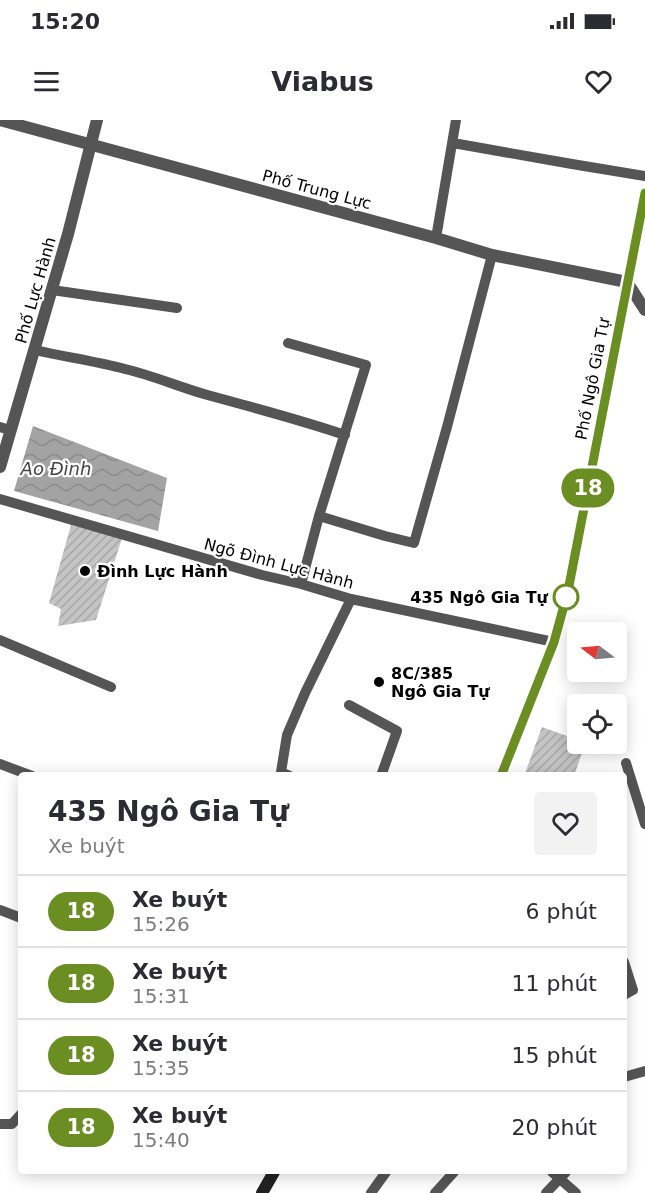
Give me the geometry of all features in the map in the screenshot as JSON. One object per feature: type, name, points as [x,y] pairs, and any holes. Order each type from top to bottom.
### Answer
[{"type":"main road","name":"Phố Ngô Gia Tự","points":[[503,772],[554,642],[568,591],[645,193]]},
{"type":"main road","points":[[262,1193],[273,1174]]},
{"type":"street","name":"Phố Trung Lực","points":[[0,120],[492,255],[627,282]]},
{"type":"street","name":"Phố Lực Hành","points":[[0,467],[5,429],[35,350],[97,120]]},
{"type":"street","points":[[627,282],[645,310]]},
{"type":"lane","points":[[436,238],[456,120]]},
{"type":"lane","points":[[453,143],[645,176]]},
{"type":"lane","points":[[319,516],[414,543],[492,255]]},
{"type":"lane","points":[[52,290],[177,308]]},
{"type":"lane","points":[[288,344],[366,365],[319,516],[301,584]]},
{"type":"lane","points":[[35,350],[128,369],[345,435]]},
{"type":"lane","name":"Ngõ Đình Lực Hành","points":[[0,500],[351,599],[554,642]]},
{"type":"lane","points":[[281,772],[287,735],[351,599]]},
{"type":"lane","points":[[0,640],[111,687]]},
{"type":"lane","points":[[349,705],[397,731],[382,772]]},
{"type":"lane","points":[[626,763],[645,824]]},
{"type":"lane","points":[[0,764],[21,772]]},
{"type":"lane","points":[[0,910],[18,917]]},
{"type":"lane","points":[[627,971],[633,990],[627,993]]},
{"type":"lane","points":[[627,1076],[645,1071]]},
{"type":"lane","points":[[0,1124],[12,1124],[18,1117]]},
{"type":"lane","points":[[371,1193],[385,1174]]},
{"type":"lane","points":[[435,1193],[452,1174]]},
{"type":"lane","points":[[546,1193],[559,1174],[576,1193]]},
{"type":"water","name":"Ao Đình","points":[[33,426],[167,478],[158,531],[14,491]]},
{"type":"building","name":"Đình Lực Hành","points":[[71,525],[122,538],[96,620],[58,626],[61,609],[49,603]]},
{"type":"building","points":[[542,727],[567,736],[567,754],[582,754],[575,772],[525,772]]},
{"type":"bus line","name":"18","points":[[503,772],[554,642],[568,591],[645,193]]},
{"type":"place","name":"Đình Lực Hành","points":[[85,571]]},
{"type":"place","name":"435 Ngô Gia Tự","points":[[566,597]]},
{"type":"place","name":"8C/385 Ngô Gia Tự","points":[[379,682]]}]
